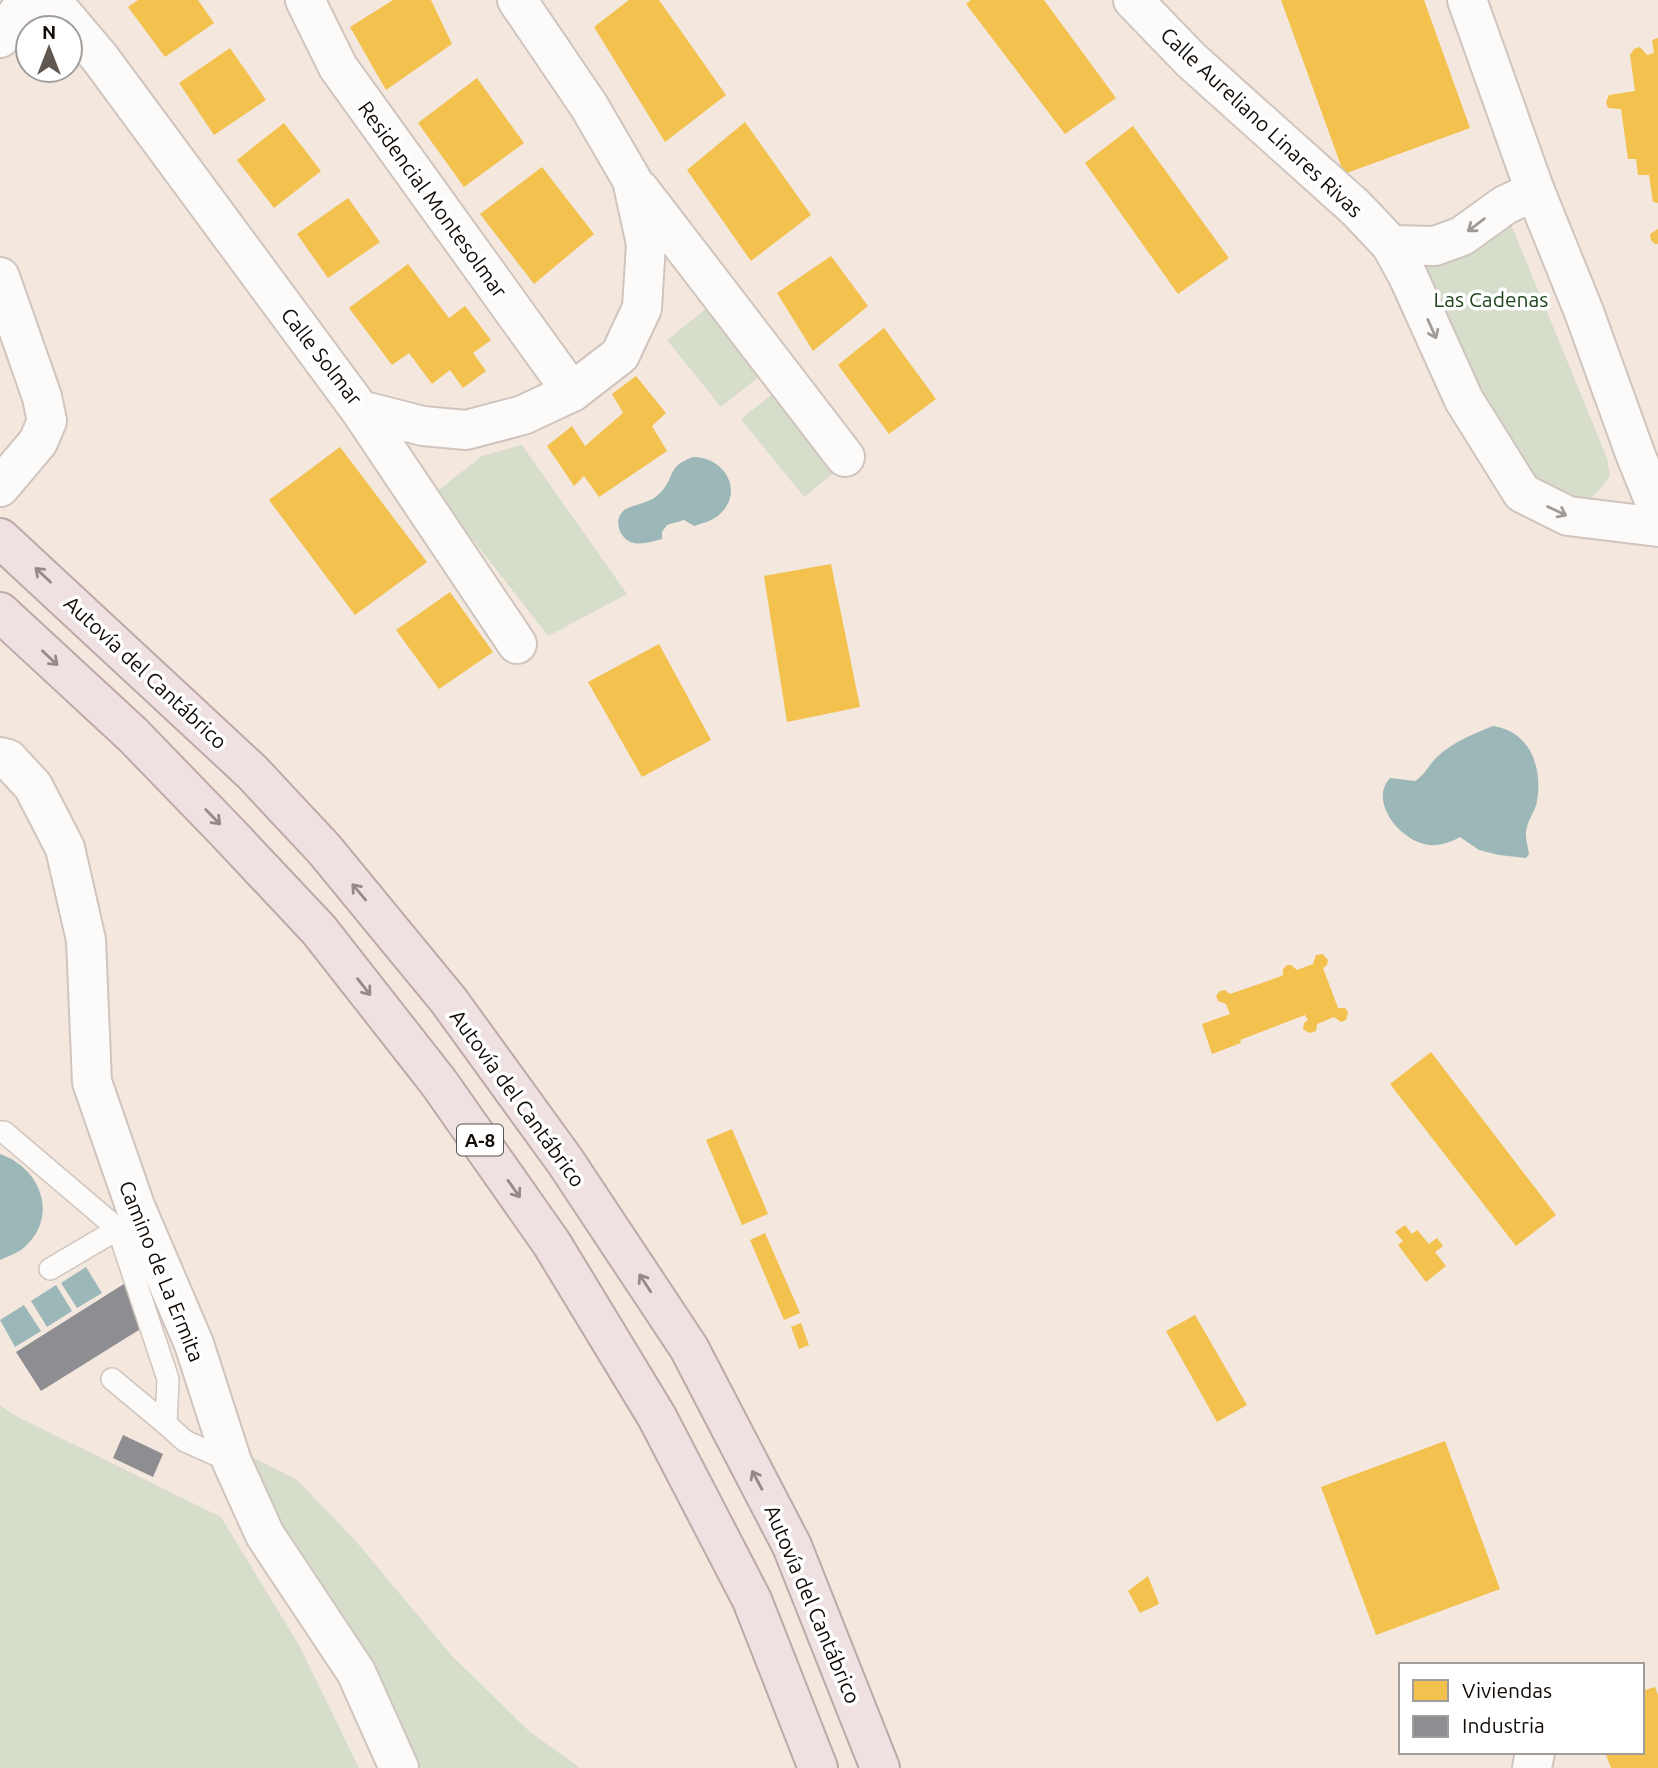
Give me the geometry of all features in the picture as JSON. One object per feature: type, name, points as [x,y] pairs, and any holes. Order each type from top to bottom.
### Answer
[{"type":"highway","name":"Autovía del Cantábrico","points":[[0,538],[223,744],[324,849],[449,1001],[565,1161],[689,1348],[773,1509],[792,1546],[880,1768]]},
{"type":"highway","name":"A-8","points":[[0,612],[133,735],[319,930],[439,1083],[552,1244],[657,1417],[752,1600],[818,1768]]},
{"type":"street","points":[[0,38],[27,0]]},
{"type":"street","name":"Calle Solmar","points":[[51,0],[108,69],[360,410],[423,426],[466,430],[523,415],[572,392],[620,355],[642,308],[646,244],[632,180],[589,106],[517,0]]},
{"type":"street","name":"Residencial Montesolmar","points":[[305,0],[338,67],[572,392]]},
{"type":"street","name":"Calle Aureliano Linares Rivas","points":[[1133,0],[1192,60],[1356,208],[1391,245],[1408,276],[1464,400],[1522,493],[1568,516],[1658,527]]},
{"type":"street","points":[[1467,0],[1535,191],[1584,312],[1658,510]]},
{"type":"street","points":[[632,180],[845,457]]},
{"type":"street","points":[[1391,245],[1434,246],[1462,236],[1505,205],[1535,191]]},
{"type":"street","points":[[0,277],[47,421],[38,442],[0,487]]},
{"type":"street","points":[[360,410],[517,644]]},
{"type":"street","name":"Camino de La Ermita","points":[[0,757],[8,759],[33,786],[65,848],[86,940],[92,1082],[135,1206],[194,1344],[232,1462],[265,1535],[356,1672],[399,1768]]},
{"type":"lane","points":[[1,1128],[118,1229],[168,1379],[166,1424]]},
{"type":"lane","points":[[50,1269],[118,1229]]},
{"type":"lane","points":[[112,1379],[185,1441],[232,1462]]},
{"type":"green space","name":"Las Cadenas","points":[[1510,222],[1607,458],[1610,476],[1589,499],[1555,495],[1521,467],[1421,265],[1452,259],[1479,248]]},
{"type":"green space","points":[[707,308],[761,375],[721,407],[667,340]]},
{"type":"green space","points":[[780,388],[842,466],[804,497],[741,419]]},
{"type":"green space","points":[[522,445],[627,594],[548,636],[436,492],[482,456]]},
{"type":"green space","points":[[0,1405],[14,1415],[221,1517],[299,1645],[359,1768],[0,1768]]},
{"type":"green space","points":[[249,1456],[297,1480],[353,1538],[452,1656],[530,1732],[580,1768],[416,1768],[292,1557]]},
{"type":"water","points":[[693,457],[714,463],[728,477],[731,487],[727,506],[719,515],[701,524],[694,526],[684,520],[667,525],[662,532],[662,539],[637,543],[625,538],[618,523],[621,513],[657,496],[666,486],[675,468]]},
{"type":"water","points":[[1493,726],[1506,729],[1525,743],[1538,776],[1536,804],[1526,830],[1529,854],[1526,858],[1479,850],[1460,837],[1429,845],[1408,837],[1385,809],[1384,788],[1390,778],[1415,781],[1450,746]]},
{"type":"water","points":[[0,1154],[27,1171],[36,1183],[43,1210],[33,1238],[21,1250],[0,1260]]},
{"type":"water","points":[[86,1267],[102,1293],[77,1308],[61,1283]]},
{"type":"water","points":[[56,1285],[72,1311],[47,1327],[31,1301]]},
{"type":"water","points":[[24,1305],[41,1331],[15,1347],[0,1320]]},
{"type":"building: Viviendas","points":[[138,0],[198,0],[214,23],[165,57],[128,7]]},
{"type":"building: Viviendas","points":[[393,0],[431,0],[452,44],[386,90],[350,27]]},
{"type":"building: Viviendas","points":[[629,0],[659,0],[726,95],[665,142],[594,27]]},
{"type":"building: Viviendas","points":[[971,0],[1044,0],[1116,98],[1065,134],[966,4]]},
{"type":"building: Viviendas","points":[[1281,0],[1424,0],[1470,128],[1344,174]]},
{"type":"building: Viviendas","points":[[1658,38],[1658,203],[1653,202],[1649,175],[1638,175],[1636,159],[1628,159],[1621,109],[1608,108],[1606,102],[1609,95],[1635,91],[1630,55],[1634,49],[1640,47],[1647,55],[1654,53],[1652,40]]},
{"type":"building: Viviendas","points":[[230,48],[266,100],[214,135],[179,83]]},
{"type":"building: Viviendas","points":[[477,78],[524,143],[464,187],[418,123]]},
{"type":"building: Viviendas","points":[[745,122],[811,215],[751,261],[687,170]]},
{"type":"building: Viviendas","points":[[284,123],[321,171],[274,208],[237,160]]},
{"type":"building: Viviendas","points":[[1133,126],[1229,258],[1178,294],[1085,163]]},
{"type":"building: Viviendas","points":[[542,167],[594,234],[534,284],[480,214]]},
{"type":"building: Viviendas","points":[[348,198],[380,242],[328,278],[297,234]]},
{"type":"building: Viviendas","points":[[1658,229],[1658,244],[1655,244],[1650,234]]},
{"type":"building: Viviendas","points":[[831,256],[868,306],[813,351],[777,293]]},
{"type":"building: Viviendas","points":[[408,264],[449,318],[465,306],[491,340],[473,353],[486,371],[463,388],[450,370],[432,384],[409,353],[392,365],[349,308]]},
{"type":"building: Viviendas","points":[[884,328],[936,399],[889,434],[838,365]]},
{"type":"building: Viviendas","points":[[636,376],[666,413],[652,426],[667,451],[599,497],[584,476],[574,486],[547,446],[572,426],[585,446],[623,413],[612,394]]},
{"type":"building: Viviendas","points":[[340,447],[427,562],[355,615],[269,500]]},
{"type":"building: Viviendas","points":[[831,564],[860,707],[787,722],[764,576]]},
{"type":"building: Viviendas","points":[[450,592],[493,652],[439,689],[396,630]]},
{"type":"building: Viviendas","points":[[659,644],[711,740],[642,777],[588,682]]},
{"type":"building: Viviendas","points":[[1323,954],[1328,960],[1323,968],[1338,1008],[1345,1008],[1348,1012],[1346,1020],[1341,1022],[1334,1017],[1317,1024],[1316,1031],[1309,1033],[1303,1029],[1308,1020],[1305,1015],[1212,1054],[1202,1024],[1230,1014],[1226,1004],[1218,1001],[1216,996],[1220,991],[1225,990],[1230,994],[1279,977],[1283,975],[1283,969],[1287,965],[1297,970],[1313,964],[1316,955]]},
{"type":"building: Viviendas","points":[[1431,1052],[1556,1215],[1516,1246],[1390,1084]]},
{"type":"building: Viviendas","points":[[732,1129],[768,1214],[742,1225],[706,1140]]},
{"type":"building: Viviendas","points":[[1405,1225],[1412,1234],[1417,1230],[1429,1244],[1437,1238],[1443,1246],[1435,1252],[1446,1266],[1426,1282],[1398,1245],[1403,1241],[1395,1232]]},
{"type":"building: Viviendas","points":[[765,1233],[800,1313],[784,1320],[750,1240]]},
{"type":"building: Viviendas","points":[[1195,1315],[1247,1405],[1217,1422],[1166,1331]]},
{"type":"building: Viviendas","points":[[801,1323],[809,1345],[799,1349],[791,1327]]},
{"type":"building: Viviendas","points":[[1445,1441],[1500,1589],[1376,1635],[1321,1487]]},
{"type":"building: Viviendas","points":[[1148,1576],[1159,1604],[1140,1613],[1128,1591]]},
{"type":"building: Viviendas","points":[[1655,1687],[1658,1695],[1658,1768],[1611,1768],[1606,1754],[1644,1754],[1644,1690]]},
{"type":"building: Industria","points":[[127,1282],[142,1328],[41,1391],[16,1352]]},
{"type":"building: Industria","points":[[123,1435],[163,1454],[153,1477],[113,1458]]}]
